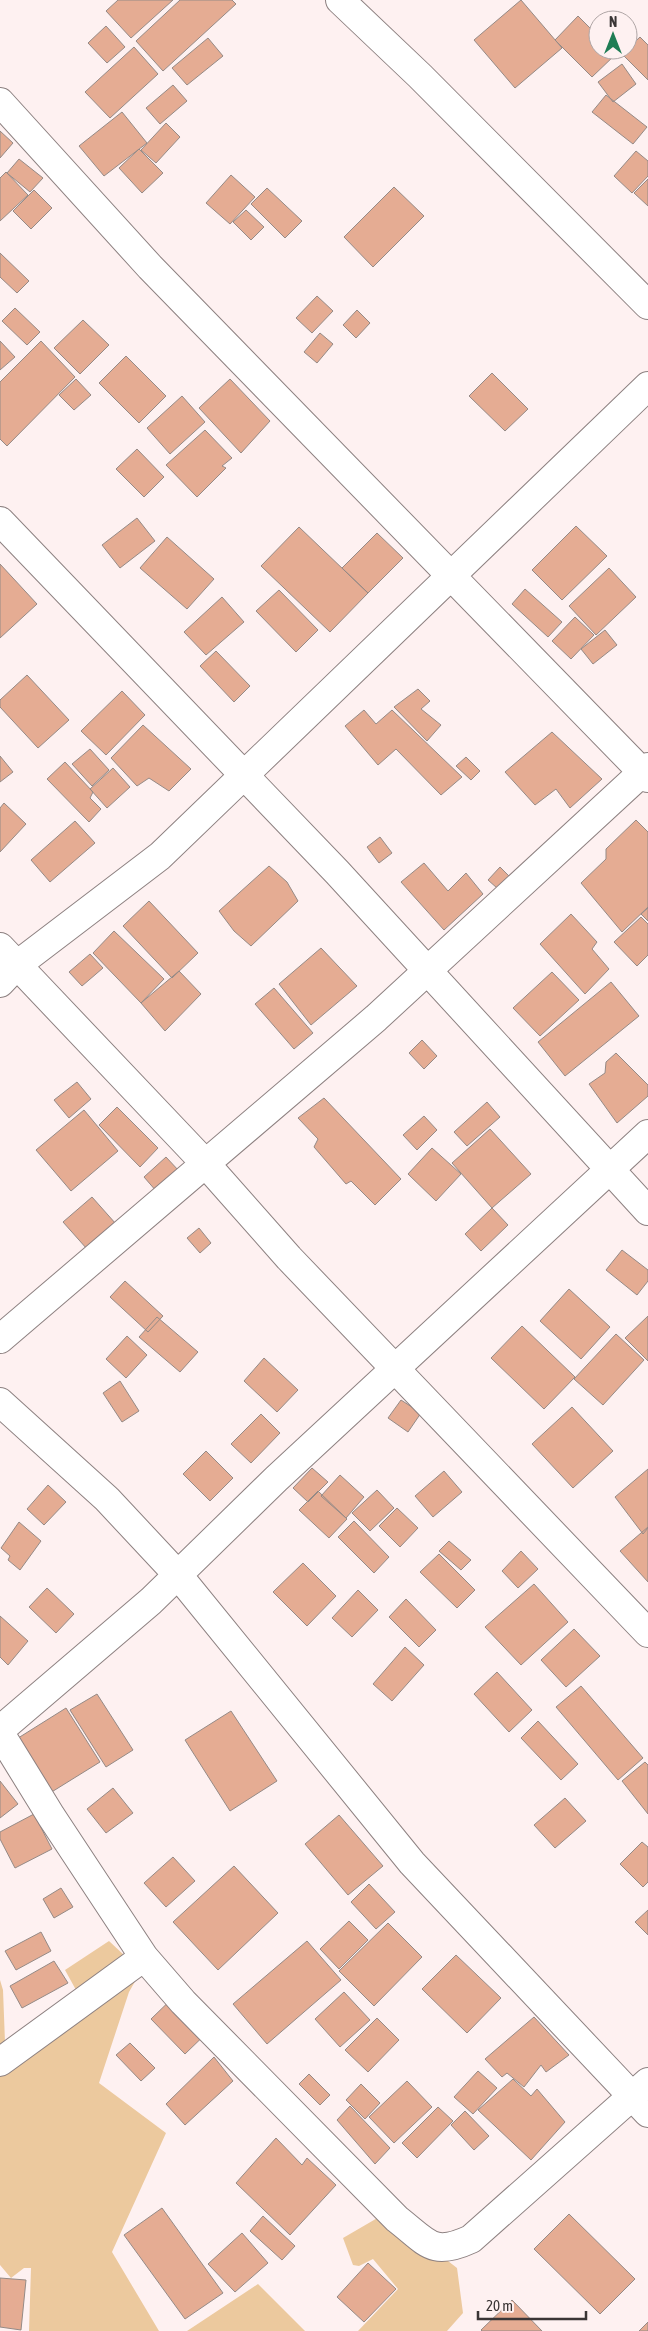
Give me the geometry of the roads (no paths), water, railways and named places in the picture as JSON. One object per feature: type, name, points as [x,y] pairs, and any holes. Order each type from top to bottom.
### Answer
[{"type":"street","points":[[340,0],[420,76],[648,305]]},
{"type":"street","points":[[0,102],[150,266],[450,576],[646,772],[376,1018],[0,1339]]},
{"type":"street","points":[[648,386],[160,856],[6,965],[205,1163],[289,1258],[648,1633]]},
{"type":"street","points":[[0,520],[244,774],[648,1211]]},
{"type":"street","points":[[0,1402],[107,1499],[178,1575],[412,1863],[642,2097],[471,2239],[453,2248],[436,2248],[398,2219],[184,2002],[144,1957],[0,1731],[144,1607],[178,1575],[276,1479],[611,1171],[648,1134]]},
{"type":"street","points":[[0,2062],[144,1957]]}]
